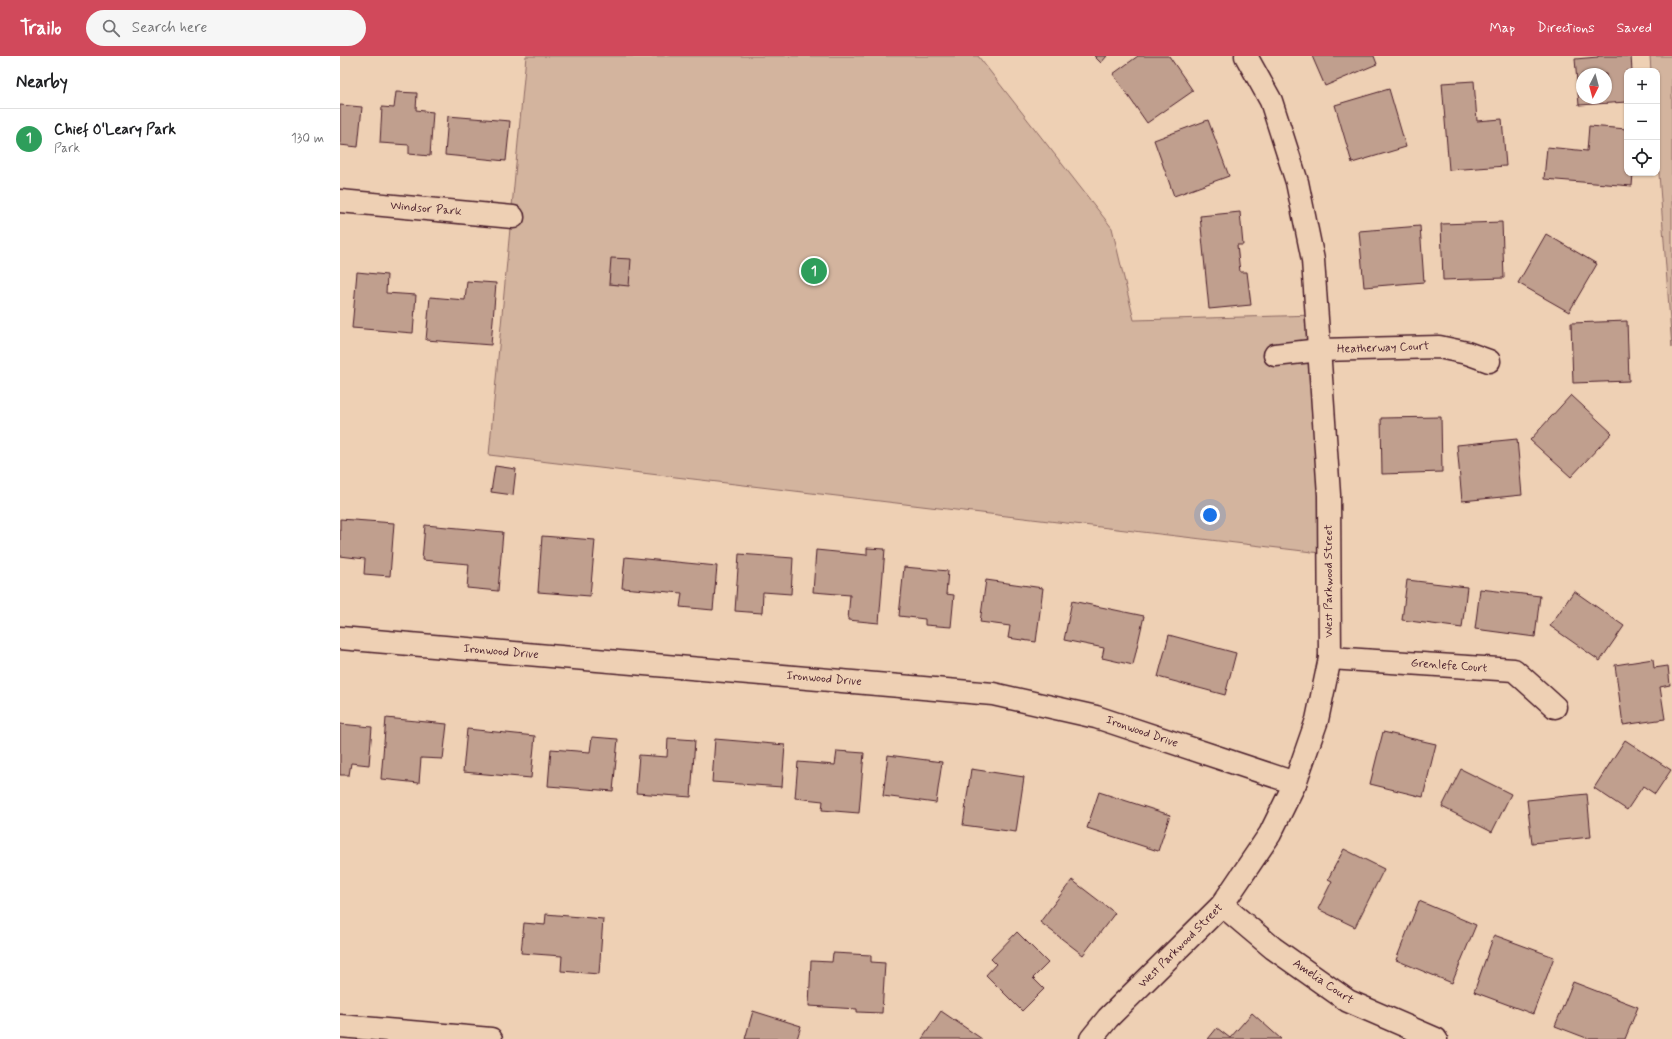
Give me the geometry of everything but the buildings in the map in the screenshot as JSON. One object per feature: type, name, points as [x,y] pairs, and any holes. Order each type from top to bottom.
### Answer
[{"type":"street","name":"West Parkwood Street","points":[[1091,1039],[1108,1018],[1222,905],[1270,834],[1295,783],[1317,720],[1330,658],[1329,494],[1320,350],[1312,260],[1297,182],[1271,101],[1246,56]]},
{"type":"street","name":"Windsor Park","points":[[340,201],[513,217]]},
{"type":"street","name":"Heatherway Court","points":[[1275,355],[1320,350],[1439,347],[1467,352],[1489,361]]},
{"type":"street","name":"Ironwood Drive","points":[[340,638],[994,694],[1096,717],[1295,783]]},
{"type":"street","name":"Grenlefe Court","points":[[1330,658],[1514,670],[1555,706]]},
{"type":"street","name":"Amelia Court","points":[[1222,905],[1273,948],[1348,1001],[1436,1039]]},
{"type":"street","points":[[340,1026],[491,1039]]},
{"type":"shaded area","points":[[526,56],[978,56],[1112,228],[1134,320],[1317,315],[1329,554],[489,455]]},
{"type":"shaded area","points":[[1650,56],[1672,56],[1672,348],[1659,176],[1660,68],[1651,68]]},
{"type":"place","name":"Chief O'Leary Park","points":[[814,271]]}]
